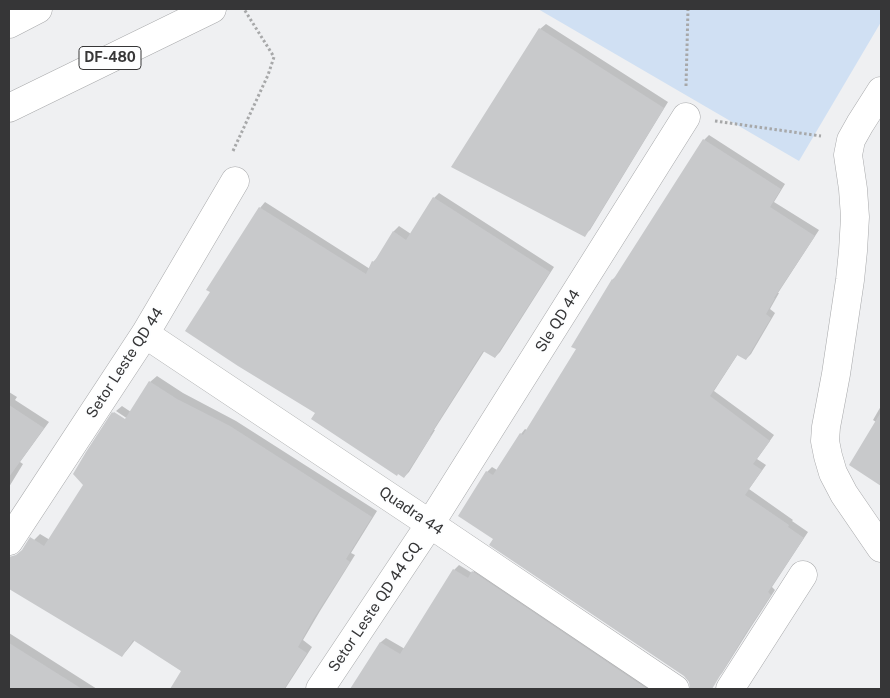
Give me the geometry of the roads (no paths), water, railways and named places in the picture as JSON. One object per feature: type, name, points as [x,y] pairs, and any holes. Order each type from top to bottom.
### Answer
[{"type":"street","points":[[9,24],[38,9]]},
{"type":"street","name":"DF-480","points":[[9,108],[212,9]]},
{"type":"street","points":[[881,91],[851,140],[848,155],[855,217],[853,251],[825,441],[833,473],[844,494],[881,548]]},
{"type":"street","name":"Sle QD 44","points":[[430,524],[686,117]]},
{"type":"street","name":"Setor Leste QD 44","points":[[9,541],[145,334],[235,181]]},
{"type":"street","name":"Quadra 44","points":[[145,334],[675,689]]},
{"type":"street","name":"Setor Leste QD 44 CQ","points":[[320,689],[430,524]]},
{"type":"street","points":[[730,689],[803,575]]}]
